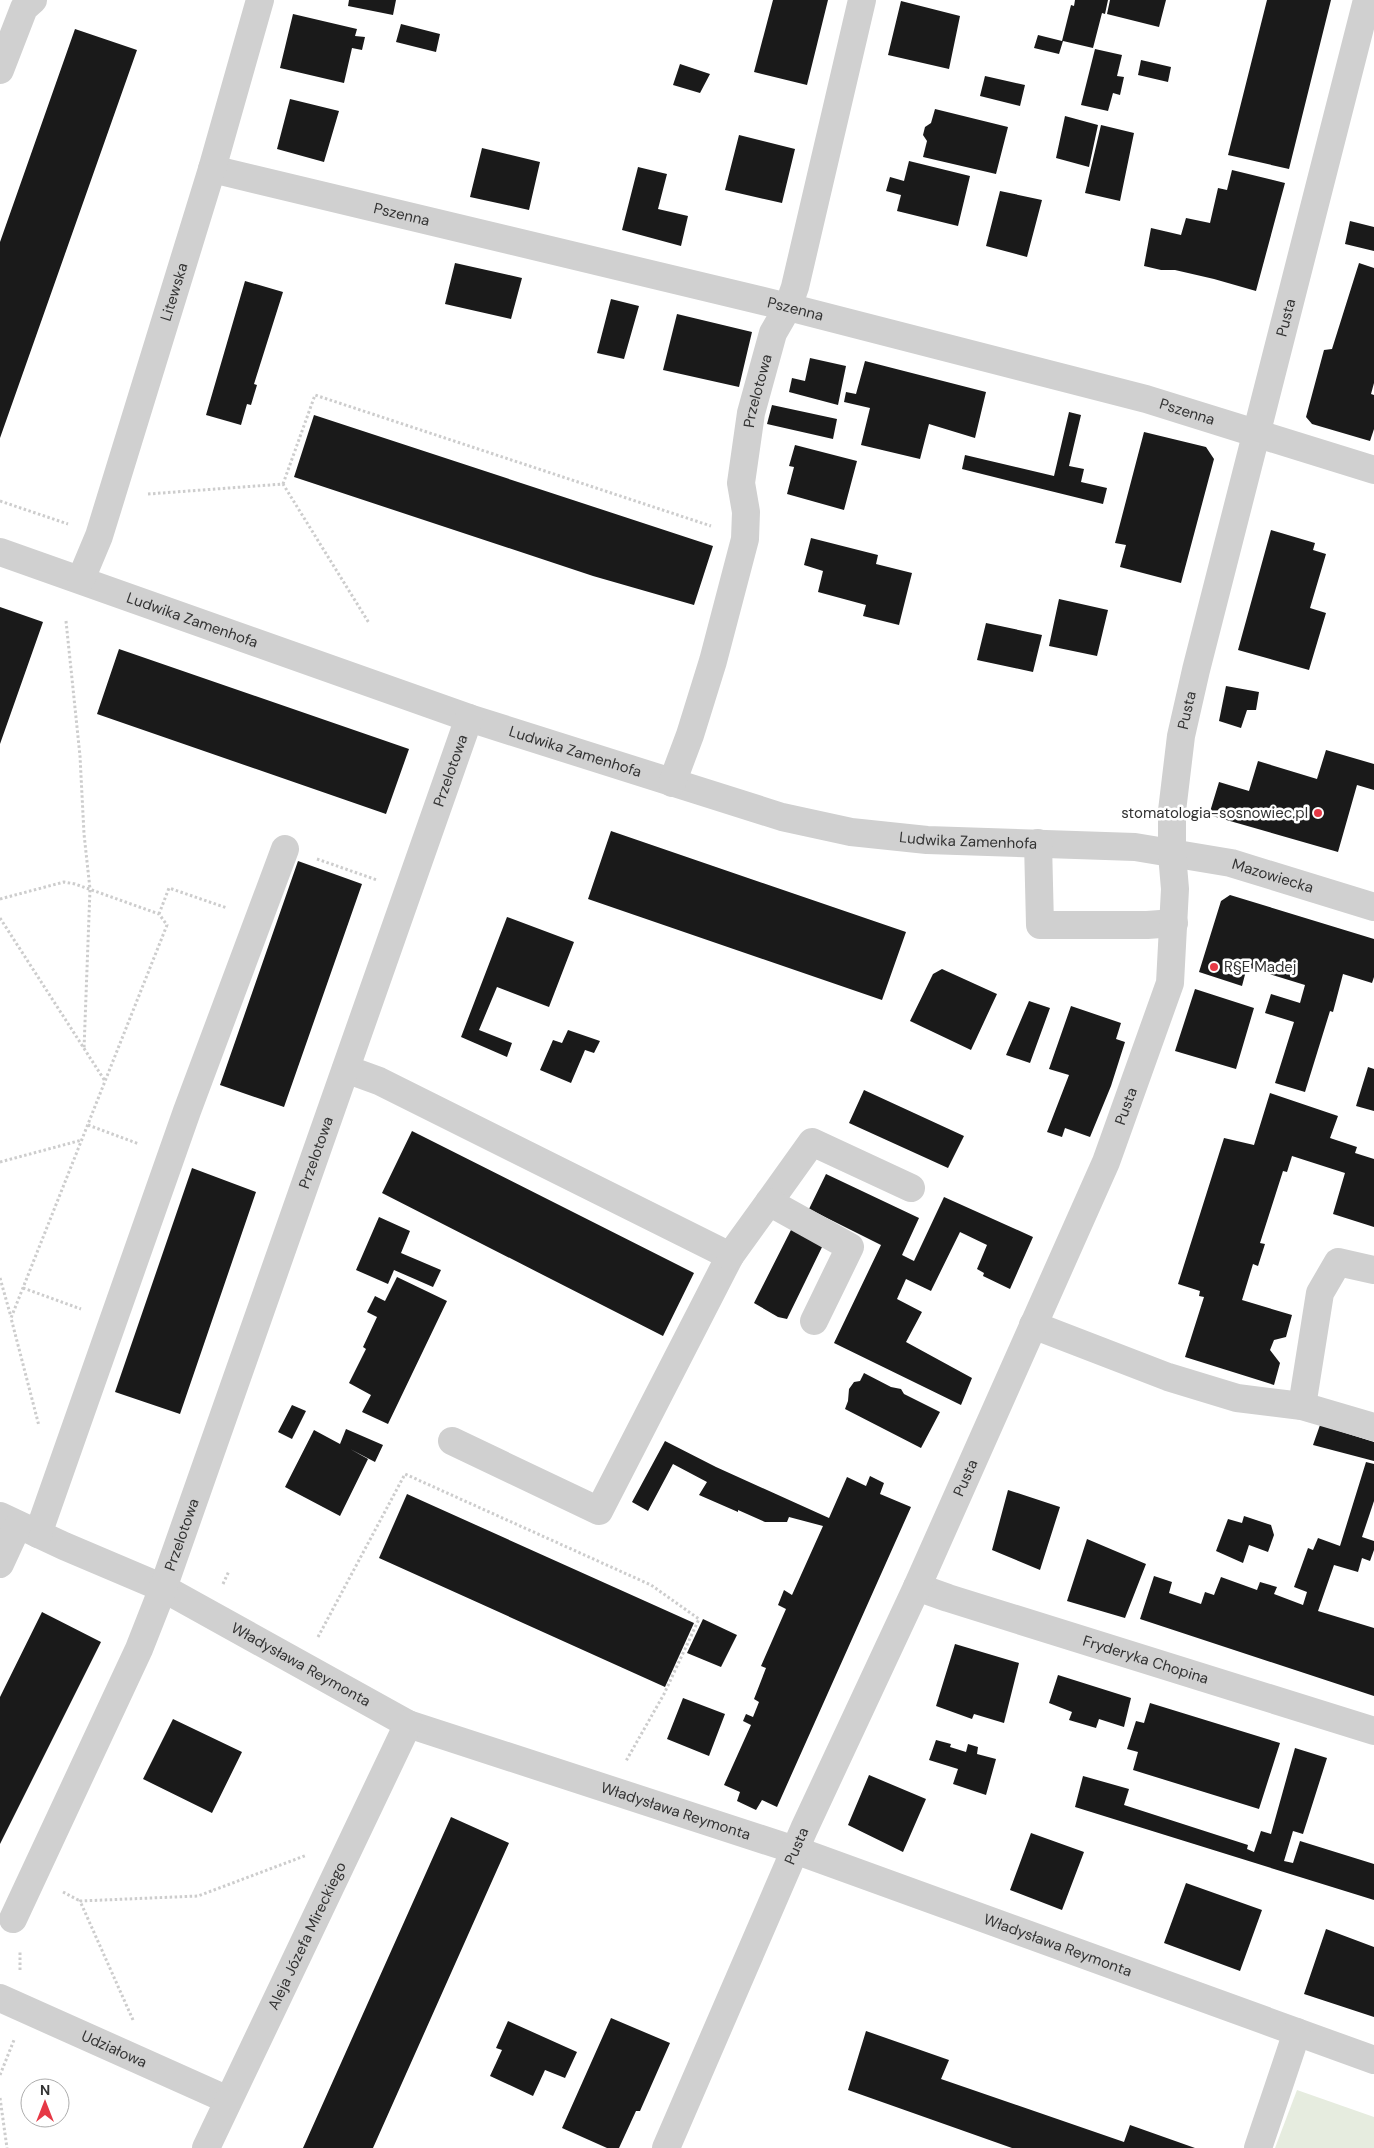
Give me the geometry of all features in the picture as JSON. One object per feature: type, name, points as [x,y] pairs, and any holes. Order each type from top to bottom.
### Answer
[{"type":"street","points":[[0,70],[24,8],[33,0]]},
{"type":"street","name":"Litewska","points":[[81,580],[99,536],[212,169],[260,0]]},
{"type":"street","name":"Przelotowa","points":[[672,783],[690,735],[713,661],[745,539],[746,512],[741,483],[751,413],[773,333],[788,307],[797,278],[862,0]]},
{"type":"street","name":"Pusta","points":[[666,2148],[795,1850],[917,1587],[1106,1162],[1170,983],[1174,923],[1172,811],[1181,736],[1256,432],[1367,0]]},
{"type":"street","name":"Pszenna","points":[[212,169],[788,307],[1146,399],[1374,470]]},
{"type":"street","name":"Ludwika Zamenhofa","points":[[0,552],[470,718],[782,817],[851,832],[927,840],[1135,847],[1172,854]]},
{"type":"street","name":"Przelotowa","points":[[13,1919],[139,1649],[163,1588],[470,718]]},
{"type":"street","points":[[1038,843],[1040,925],[1147,926],[1174,923]]},
{"type":"street","points":[[0,1564],[114,1321],[187,1111],[285,849]]},
{"type":"street","name":"Mazowiecka","points":[[1172,854],[1231,863],[1374,907]]},
{"type":"street","points":[[346,1069],[379,1081],[730,1256]]},
{"type":"street","points":[[452,1441],[599,1511],[730,1256],[812,1142],[911,1188]]},
{"type":"street","points":[[769,1202],[850,1247],[814,1320]]},
{"type":"street","points":[[1302,1406],[1320,1293],[1338,1262],[1374,1270]]},
{"type":"street","points":[[1034,1325],[1176,1380],[1237,1398],[1302,1406],[1374,1427]]},
{"type":"street","name":"Władysława Reymonta","points":[[19,1525],[163,1588],[408,1724],[795,1850],[1374,2060]]},
{"type":"street","name":"Fryderyka Chopina","points":[[917,1587],[1374,1732]]},
{"type":"street","name":"Aleja Józefa Mireckiego","points":[[206,2148],[408,1724]]},
{"type":"street","name":"Udziałowa","points":[[10,2002],[228,2100]]},
{"type":"street","points":[[1258,2148],[1297,2032]]},
{"type":"path","points":[[283,484],[315,395],[714,527]]},
{"type":"path","points":[[142,495],[283,484]]},
{"type":"path","points":[[283,484],[369,623]]},
{"type":"path","points":[[0,501],[99,536]]},
{"type":"path","points":[[66,621],[80,756],[84,834],[90,889],[84,1049]]},
{"type":"path","points":[[285,849],[381,881]]},
{"type":"path","points":[[0,899],[64,882],[90,889],[159,914],[167,926],[11,1318]]},
{"type":"path","points":[[159,914],[169,888],[259,919]]},
{"type":"path","points":[[0,918],[105,1081]]},
{"type":"path","points":[[0,1162],[82,1140]]},
{"type":"path","points":[[0,1278],[41,1432]]},
{"type":"path","points":[[23,1288],[114,1321]]},
{"type":"path","points":[[302,1665],[406,1474],[651,1585],[698,1620],[664,1694],[622,1768]]},
{"type":"path","points":[[154,2067],[80,1901],[198,1896],[353,1838]]},
{"type":"path","points":[[10,2002],[20,1930],[13,1919]]},
{"type":"path","points":[[0,2098],[7,2148]]},
{"type":"shaded area","points":[[1297,2090],[1374,2117],[1374,2148],[1275,2148]]},
{"type":"building","points":[[349,0],[396,0],[393,15],[348,6]]},
{"type":"building","points":[[773,0],[828,0],[807,85],[754,72]]},
{"type":"building","points":[[1075,0],[1108,0],[1105,14],[1102,13],[1093,48],[1063,41],[1059,54],[1034,48],[1038,35],[1062,41],[1071,5],[1074,6]]},
{"type":"building","points":[[1110,0],[1166,0],[1159,27],[1107,14]]},
{"type":"building","points":[[1267,0],[1331,0],[1289,169],[1228,155]]},
{"type":"building","points":[[901,1],[960,16],[949,69],[888,55]]},
{"type":"building","points":[[293,14],[357,29],[355,36],[365,37],[362,50],[352,48],[344,83],[280,68]]},
{"type":"building","points":[[401,24],[440,34],[436,52],[396,42]]},
{"type":"building","points":[[75,29],[137,50],[0,438],[0,242]]},
{"type":"building","points":[[1095,49],[1122,55],[1117,76],[1124,77],[1120,95],[1113,93],[1108,111],[1081,105]]},
{"type":"building","points":[[1141,60],[1171,67],[1168,82],[1138,75]]},
{"type":"building","points":[[680,64],[710,74],[700,93],[673,85]]},
{"type":"building","points":[[985,76],[1025,85],[1020,106],[980,96]]},
{"type":"building","points":[[290,99],[339,111],[324,162],[277,149]]},
{"type":"building","points":[[935,109],[1008,127],[996,174],[923,157],[927,141],[923,135],[925,127],[931,123]]},
{"type":"building","points":[[1065,116],[1098,125],[1089,167],[1056,158]]},
{"type":"building","points":[[1101,125],[1134,133],[1120,201],[1085,193]]},
{"type":"building","points":[[739,135],[795,149],[782,203],[725,190]]},
{"type":"building","points":[[482,148],[540,162],[529,210],[470,197]]},
{"type":"building","points":[[909,161],[970,176],[958,226],[897,211],[901,195],[886,191],[890,177],[904,181]]},
{"type":"building","points":[[638,167],[667,174],[658,209],[688,216],[681,246],[622,230]]},
{"type":"building","points":[[1232,170],[1285,183],[1256,291],[1175,270],[1161,270],[1144,266],[1151,228],[1181,235],[1186,218],[1210,223],[1218,188],[1227,190]]},
{"type":"building","points":[[1000,191],[1042,200],[1027,257],[986,246]]},
{"type":"building","points":[[1350,221],[1374,227],[1374,251],[1345,244]]},
{"type":"building","points":[[455,263],[522,278],[511,319],[445,304]]},
{"type":"building","points":[[1359,263],[1374,268],[1374,383],[1371,394],[1374,395],[1374,429],[1370,441],[1312,424],[1306,417],[1324,350],[1332,349]]},
{"type":"building","points":[[245,281],[283,292],[254,384],[257,385],[251,405],[247,404],[241,425],[206,415]]},
{"type":"building","points":[[611,299],[639,306],[624,359],[597,353]]},
{"type":"building","points":[[677,314],[752,332],[739,387],[663,370]]},
{"type":"building","points":[[810,358],[846,366],[838,405],[789,392],[792,378],[805,381]]},
{"type":"building","points":[[865,361],[986,392],[975,438],[929,424],[920,459],[861,445],[870,408],[844,402],[846,392],[856,394]]},
{"type":"building","points":[[772,405],[837,419],[833,439],[767,424]]},
{"type":"building","points":[[1069,412],[1081,415],[1069,466],[1084,469],[1081,482],[1107,488],[1103,504],[962,469],[965,455],[1054,476]]},
{"type":"building","points":[[314,415],[713,546],[694,605],[593,576],[294,477]]},
{"type":"building","points":[[1144,432],[1206,447],[1214,459],[1181,583],[1120,567],[1126,545],[1115,543]]},
{"type":"building","points":[[795,445],[857,461],[844,510],[787,494],[794,467],[789,466]]},
{"type":"building","points":[[1271,530],[1315,543],[1313,550],[1326,554],[1310,608],[1326,613],[1309,670],[1238,650]]},
{"type":"building","points":[[811,538],[878,555],[876,564],[912,573],[899,625],[863,616],[866,605],[818,592],[823,571],[804,565]]},
{"type":"building","points":[[1059,599],[1108,610],[1097,656],[1049,646]]},
{"type":"building","points":[[0,607],[43,622],[0,744]]},
{"type":"building","points":[[986,623],[1042,635],[1033,672],[977,660]]},
{"type":"building","points":[[119,649],[409,749],[386,814],[97,714]]},
{"type":"building","points":[[1226,686],[1259,692],[1256,710],[1247,710],[1241,728],[1219,721]]},
{"type":"building","points":[[1326,750],[1374,764],[1374,790],[1357,785],[1338,852],[1209,815],[1219,782],[1249,791],[1258,761],[1317,779]]},
{"type":"building","points":[[611,831],[906,932],[882,1000],[588,899]]},
{"type":"building","points":[[298,861],[362,884],[284,1107],[220,1085]]},
{"type":"building","points":[[1230,895],[1374,939],[1374,977],[1372,983],[1343,974],[1333,1012],[1330,1011],[1305,1092],[1275,1083],[1294,1022],[1265,1013],[1271,994],[1300,1003],[1305,985],[1247,967],[1242,986],[1199,972],[1221,901]]},
{"type":"building","points":[[507,917],[574,942],[549,1007],[497,987],[479,1030],[512,1043],[507,1057],[461,1037]]},
{"type":"building","points":[[942,969],[997,994],[971,1050],[910,1021],[933,974]]},
{"type":"building","points":[[1195,989],[1254,1008],[1236,1069],[1175,1051]]},
{"type":"building","points":[[1029,1001],[1050,1008],[1030,1063],[1006,1055]]},
{"type":"building","points":[[1071,1006],[1121,1023],[1116,1039],[1125,1042],[1111,1086],[1090,1137],[1065,1128],[1062,1137],[1047,1132],[1069,1075],[1049,1069]]},
{"type":"building","points":[[568,1030],[600,1041],[594,1053],[585,1050],[571,1083],[540,1070],[553,1040],[562,1043]]},
{"type":"building","points":[[1368,1067],[1374,1069],[1374,1111],[1356,1106]]},
{"type":"building","points":[[864,1090],[964,1136],[948,1168],[849,1123]]},
{"type":"building","points":[[1270,1093],[1338,1116],[1330,1138],[1357,1147],[1355,1153],[1374,1159],[1374,1227],[1333,1214],[1345,1173],[1292,1156],[1287,1172],[1283,1171],[1260,1243],[1265,1244],[1258,1266],[1253,1264],[1242,1300],[1292,1315],[1286,1337],[1274,1340],[1270,1350],[1280,1363],[1274,1385],[1185,1357],[1204,1297],[1199,1296],[1200,1291],[1178,1284],[1224,1138],[1254,1145]]},
{"type":"building","points":[[412,1131],[694,1273],[663,1336],[382,1193]]},
{"type":"building","points":[[192,1168],[256,1192],[180,1414],[115,1392]]},
{"type":"building","points":[[826,1174],[919,1218],[902,1255],[914,1261],[944,1197],[1033,1237],[1010,1289],[983,1276],[984,1273],[977,1269],[987,1245],[960,1232],[931,1291],[906,1279],[897,1299],[922,1312],[906,1342],[972,1378],[961,1405],[834,1343],[881,1245],[809,1209]]},
{"type":"building","points":[[379,1217],[410,1231],[401,1253],[441,1270],[433,1287],[394,1270],[388,1284],[356,1270]]},
{"type":"building","points":[[793,1226],[825,1241],[787,1319],[778,1317],[754,1303]]},
{"type":"building","points":[[397,1277],[447,1301],[388,1424],[362,1412],[371,1395],[349,1383],[366,1349],[363,1347],[377,1317],[367,1312],[375,1296],[385,1301]]},
{"type":"building","points":[[864,1373],[891,1387],[901,1389],[904,1394],[940,1412],[921,1448],[845,1409],[849,1389],[854,1382],[860,1381]]},
{"type":"building","points":[[292,1405],[306,1411],[292,1439],[278,1432]]},
{"type":"building","points":[[1320,1425],[1374,1442],[1374,1461],[1313,1445]]},
{"type":"building","points":[[346,1429],[383,1445],[375,1462],[350,1449],[368,1459],[340,1516],[285,1487],[314,1430],[340,1444]]},
{"type":"building","points":[[665,1441],[716,1467],[829,1518],[847,1477],[866,1486],[870,1476],[884,1483],[880,1494],[911,1507],[777,1807],[762,1800],[756,1810],[737,1801],[740,1792],[724,1785],[751,1725],[743,1721],[746,1714],[753,1717],[759,1702],[754,1699],[766,1668],[761,1666],[786,1609],[778,1605],[784,1590],[792,1595],[823,1526],[789,1517],[787,1522],[765,1522],[738,1510],[738,1512],[699,1495],[707,1482],[673,1464],[648,1511],[632,1502]]},
{"type":"building","points":[[1366,1462],[1374,1464],[1374,1501],[1362,1537],[1374,1541],[1374,1550],[1370,1561],[1362,1558],[1358,1572],[1334,1565],[1318,1611],[1374,1628],[1374,1696],[1140,1619],[1154,1576],[1172,1582],[1169,1593],[1201,1604],[1205,1592],[1214,1595],[1221,1577],[1257,1590],[1260,1582],[1277,1587],[1274,1594],[1303,1605],[1307,1592],[1294,1587],[1308,1548],[1313,1550],[1318,1538],[1340,1546]]},
{"type":"building","points":[[1008,1490],[1060,1507],[1040,1570],[992,1550]]},
{"type":"building","points":[[407,1494],[694,1623],[665,1687],[379,1558]]},
{"type":"building","points":[[1244,1516],[1271,1525],[1274,1535],[1268,1552],[1249,1545],[1243,1563],[1216,1551],[1228,1519],[1242,1523]]},
{"type":"building","points":[[1087,1539],[1146,1564],[1125,1618],[1067,1601]]},
{"type":"building","points":[[42,1612],[101,1642],[0,1844],[0,1697]]},
{"type":"building","points":[[703,1619],[737,1635],[721,1667],[687,1653]]},
{"type":"building","points":[[955,1644],[1019,1663],[1004,1723],[974,1714],[972,1719],[936,1706]]},
{"type":"building","points":[[1058,1675],[1131,1698],[1124,1727],[1099,1719],[1096,1728],[1069,1720],[1072,1712],[1049,1703]]},
{"type":"building","points":[[683,1698],[725,1714],[709,1756],[667,1739]]},
{"type":"building","points":[[1150,1703],[1280,1743],[1259,1809],[1133,1770],[1138,1752],[1127,1749],[1136,1721],[1144,1723]]},
{"type":"building","points":[[173,1719],[242,1752],[212,1813],[143,1779]]},
{"type":"building","points":[[936,1740],[951,1744],[950,1747],[966,1752],[968,1744],[978,1747],[977,1754],[996,1759],[986,1795],[953,1784],[958,1769],[929,1760]]},
{"type":"building","points":[[1295,1748],[1327,1758],[1303,1834],[1293,1831],[1284,1861],[1293,1863],[1300,1841],[1374,1864],[1374,1900],[1075,1807],[1083,1776],[1129,1789],[1124,1805],[1248,1845],[1247,1849],[1254,1852],[1261,1831],[1271,1834]]},
{"type":"building","points":[[869,1775],[926,1799],[903,1852],[848,1825]]},
{"type":"building","points":[[451,1817],[509,1843],[373,2148],[303,2148]]},
{"type":"building","points":[[1031,1833],[1084,1852],[1062,1910],[1010,1890]]},
{"type":"building","points":[[1186,1883],[1262,1910],[1240,1971],[1164,1943]]},
{"type":"building","points":[[1326,1929],[1374,1947],[1374,2017],[1304,1994]]},
{"type":"building","points":[[611,2018],[670,2043],[640,2111],[636,2111],[619,2148],[607,2148],[562,2128]]},
{"type":"building","points":[[508,2021],[577,2052],[565,2078],[545,2070],[533,2096],[490,2076],[502,2050],[496,2048]]},
{"type":"building","points":[[866,2031],[949,2060],[941,2079],[1124,2142],[1130,2125],[1195,2148],[1012,2148],[848,2090]]},
{"type":"place","name":"stomatologia-sosnowiec.pl","points":[[1318,813]]},
{"type":"place","name":"R§E Madej","points":[[1214,967]]}]
